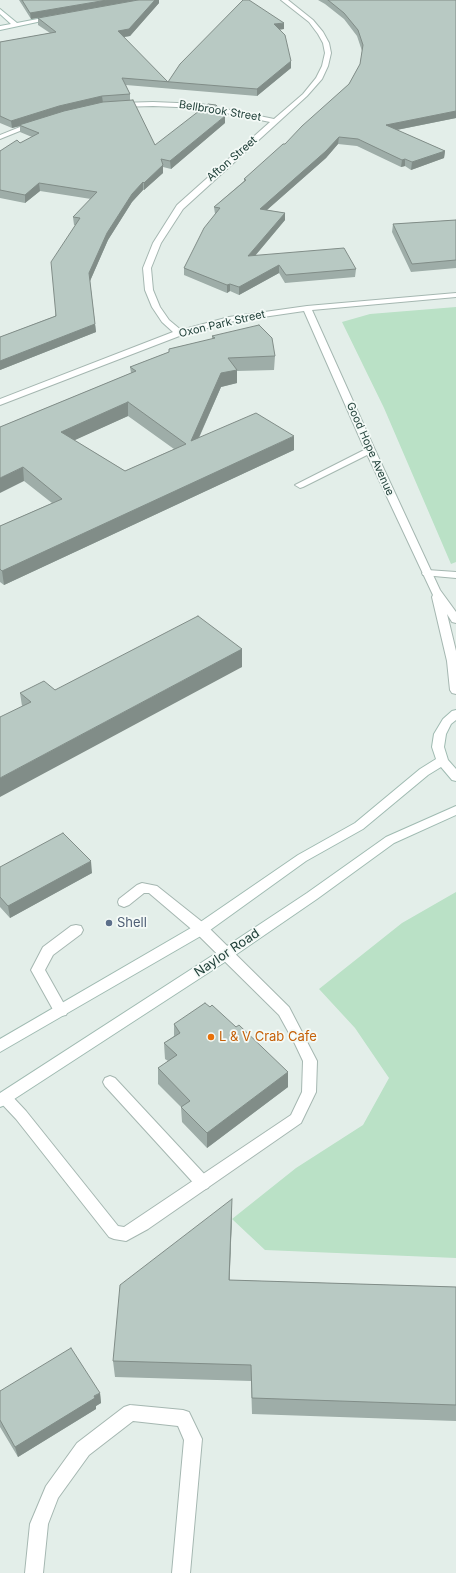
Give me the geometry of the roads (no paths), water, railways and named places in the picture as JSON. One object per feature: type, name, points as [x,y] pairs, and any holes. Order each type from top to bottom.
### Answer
[{"type":"street","name":"Afton Street","points":[[179,333],[166,322],[156,307],[149,290],[147,268],[157,243],[180,207],[200,187],[305,95],[318,79],[325,66],[328,53],[326,43],[321,33],[311,21],[284,0]]},
{"type":"street","points":[[0,11],[16,25]]},
{"type":"street","points":[[0,28],[62,17]]},
{"type":"street","name":"Bellbrook Street","points":[[109,105],[188,105],[276,120]]},
{"type":"street","points":[[0,137],[41,121]]},
{"type":"street","name":"Oxon Park Street","points":[[0,402],[179,333],[234,319],[307,308],[456,294]]},
{"type":"street","name":"Good Hope Avenue","points":[[307,308],[427,574],[435,590],[456,620]]},
{"type":"street","points":[[300,485],[370,450]]},
{"type":"street","points":[[427,574],[456,575]]},
{"type":"street","name":"Good Hope Avenue","points":[[435,590],[453,661],[456,690]]},
{"type":"street","points":[[456,714],[447,722],[440,734],[438,747],[442,761],[456,777]]},
{"type":"street","points":[[0,1046],[201,929],[302,858],[359,826],[424,772],[442,761]]},
{"type":"street","name":"Naylor Road","points":[[2,1099],[226,954],[312,896],[390,840],[456,810]]},
{"type":"street","points":[[2,1099],[21,1115],[114,1232],[126,1234],[296,1119],[309,1092],[310,1061],[284,1011],[201,929],[152,889],[142,888],[124,902]]},
{"type":"street","points":[[61,1011],[38,970],[48,951],[76,930]]},
{"type":"street","points":[[110,1082],[203,1183]]},
{"type":"street","points":[[34,1573],[39,1524],[52,1492],[83,1449],[130,1413],[183,1418],[193,1439],[182,1573]]},
{"type":"place","name":"Shell","points":[[109,923]]},
{"type":"place","name":"L & V Crab Cafe","points":[[211,1037]]}]
